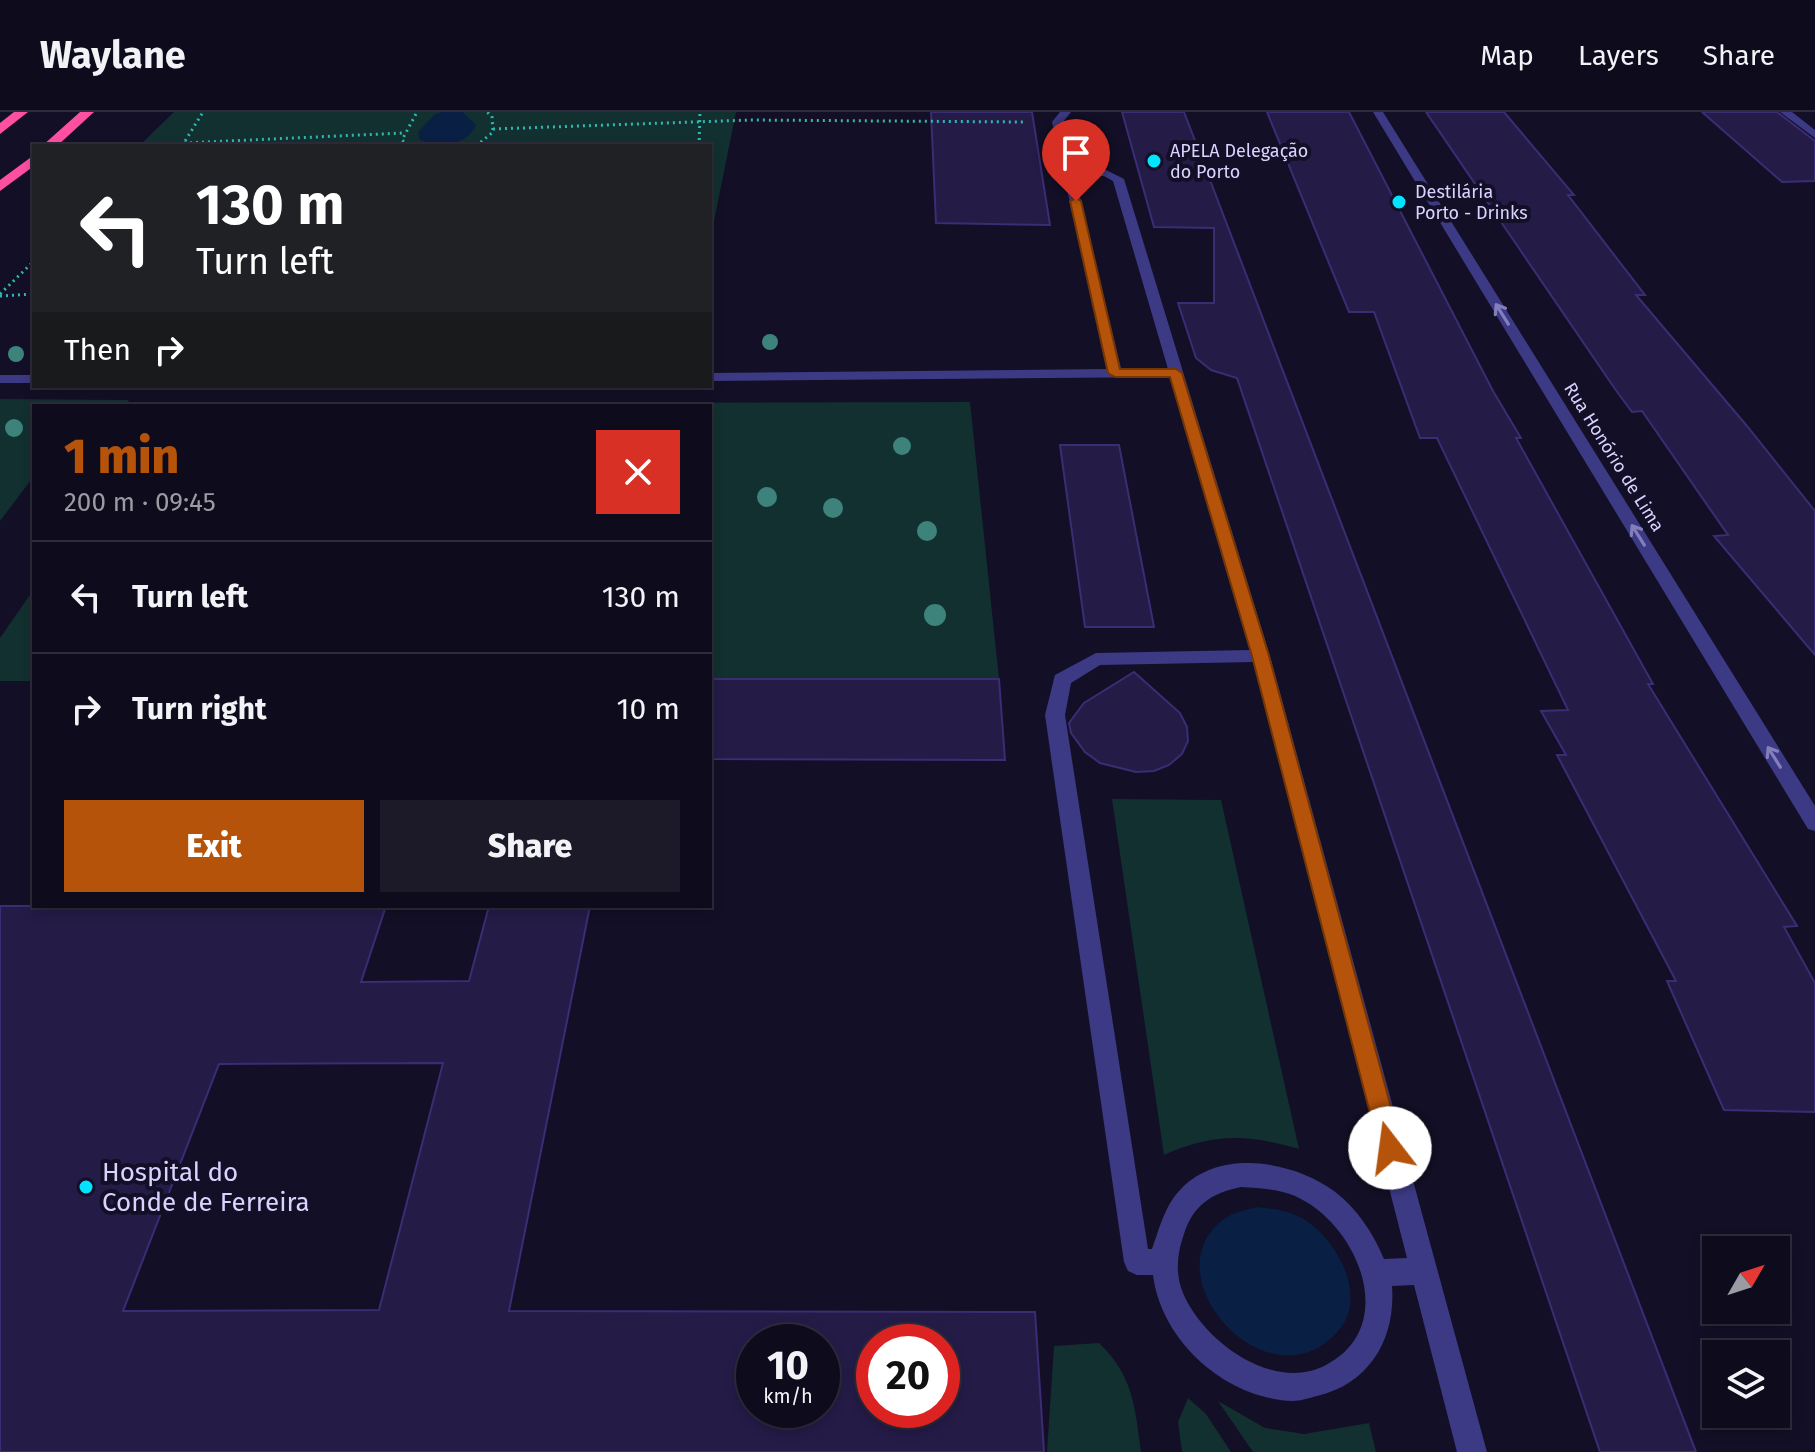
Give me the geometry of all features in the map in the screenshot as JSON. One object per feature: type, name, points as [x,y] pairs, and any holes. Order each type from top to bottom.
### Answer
[{"type":"highway","points":[[0,130],[22,112]]},
{"type":"highway","points":[[51,144],[85,115]]},
{"type":"highway","points":[[0,187],[32,161]]},
{"type":"street","name":"Rua Honório de Lima","points":[[1378,112],[1815,823]]},
{"type":"street","points":[[1785,112],[1815,135]]},
{"type":"street","points":[[1062,117],[1069,173],[1115,373]]},
{"type":"street","points":[[1069,173],[1106,173],[1118,179],[1261,656],[1472,1452]]},
{"type":"street","points":[[712,377],[1176,373]]},
{"type":"street","points":[[0,379],[32,379]]},
{"type":"street","points":[[1164,1262],[1137,1262],[1055,715],[1062,680],[1096,659],[1261,656]]},
{"type":"street","points":[[1241,1175],[1274,1176],[1307,1189],[1337,1210],[1361,1239],[1376,1273],[1380,1308],[1371,1342],[1352,1370],[1321,1386],[1285,1390],[1247,1381],[1213,1360],[1186,1331],[1169,1296],[1164,1262],[1169,1227],[1186,1200],[1210,1183],[1241,1175]]},
{"type":"street","points":[[1376,1273],[1423,1271]]},
{"type":"path","points":[[183,144],[203,112]]},
{"type":"path","points":[[406,144],[402,140],[403,133],[417,112]]},
{"type":"path","points":[[487,112],[492,116],[493,129]]},
{"type":"path","points":[[699,144],[700,112]]},
{"type":"path","points":[[478,144],[493,129],[700,121],[1062,117]]},
{"type":"path","points":[[183,144],[403,133]]},
{"type":"path","points":[[0,295],[32,263]]},
{"type":"path","points":[[0,295],[32,294]]},
{"type":"green space","points":[[174,112],[736,112],[713,226],[712,144],[141,144]]},
{"type":"green space","points":[[0,399],[129,400],[126,404],[32,404],[32,479],[0,521]]},
{"type":"green space","points":[[970,402],[999,679],[712,679],[712,404],[503,403]]},
{"type":"green space","points":[[32,592],[32,681],[0,681],[0,638]]},
{"type":"green space","points":[[1112,799],[1221,800],[1299,1149],[1231,1138],[1199,1143],[1164,1155]]},
{"type":"green space","points":[[1099,1343],[1126,1380],[1134,1406],[1141,1452],[1047,1452],[1054,1346]]},
{"type":"green space","points":[[1188,1398],[1206,1414],[1231,1452],[1182,1452],[1178,1422]]},
{"type":"green space","points":[[1218,1401],[1265,1428],[1304,1434],[1369,1423],[1376,1452],[1253,1452]]},
{"type":"water","points":[[463,112],[476,125],[466,138],[452,143],[436,144],[420,140],[418,132],[435,114]]},
{"type":"water","points":[[1258,1207],[1288,1212],[1305,1220],[1328,1241],[1345,1270],[1350,1301],[1347,1316],[1339,1330],[1312,1351],[1282,1355],[1254,1347],[1229,1328],[1210,1303],[1200,1275],[1202,1248],[1223,1220],[1237,1212]]},
{"type":"building","points":[[931,112],[1032,112],[1050,225],[936,223]]},
{"type":"building","points":[[1122,112],[1184,112],[1696,1452],[1600,1452],[1237,378],[1211,370],[1196,358],[1178,303],[1214,303],[1214,228],[1154,227]]},
{"type":"building","points":[[1267,112],[1349,112],[1493,391],[1521,438],[1516,438],[1653,684],[1648,684],[1797,926],[1784,927],[1815,983],[1815,1112],[1724,1110],[1667,981],[1676,981],[1557,755],[1566,755],[1541,711],[1568,710],[1437,438],[1420,438],[1374,312],[1349,312]]},
{"type":"building","points":[[1426,112],[1504,112],[1574,195],[1568,195],[1645,295],[1636,295],[1815,511],[1815,655],[1714,536],[1728,535],[1642,411],[1632,412],[1615,389]]},
{"type":"building","points":[[1702,112],[1777,112],[1815,141],[1815,181],[1782,182]]},
{"type":"building","points":[[1060,445],[1119,445],[1154,627],[1085,627]]},
{"type":"building","points":[[1134,672],[1180,713],[1187,727],[1188,741],[1182,754],[1169,765],[1154,771],[1136,772],[1100,763],[1085,752],[1071,733],[1069,723],[1084,703]]},
{"type":"building","points":[[712,679],[999,679],[1005,760],[712,759]]},
{"type":"building","name":"Hospital do Conde de Ferreira","points":[[0,906],[385,908],[361,982],[469,981],[488,908],[590,908],[509,1311],[1035,1312],[1044,1452],[0,1452]],"holes":[[[443,1063],[379,1310],[123,1311],[219,1064]]]},
{"type":"place","name":"APELA Delegação do Porto","points":[[1154,161]]},
{"type":"place","name":"Destilária Porto - Drinks","points":[[1399,202]]},
{"type":"place","name":"Hospital do Conde de Ferreira","points":[[86,1187]]},
{"type":"route","points":[[1076,201],[1115,373],[1176,373],[1261,656],[1390,1148]]}]
